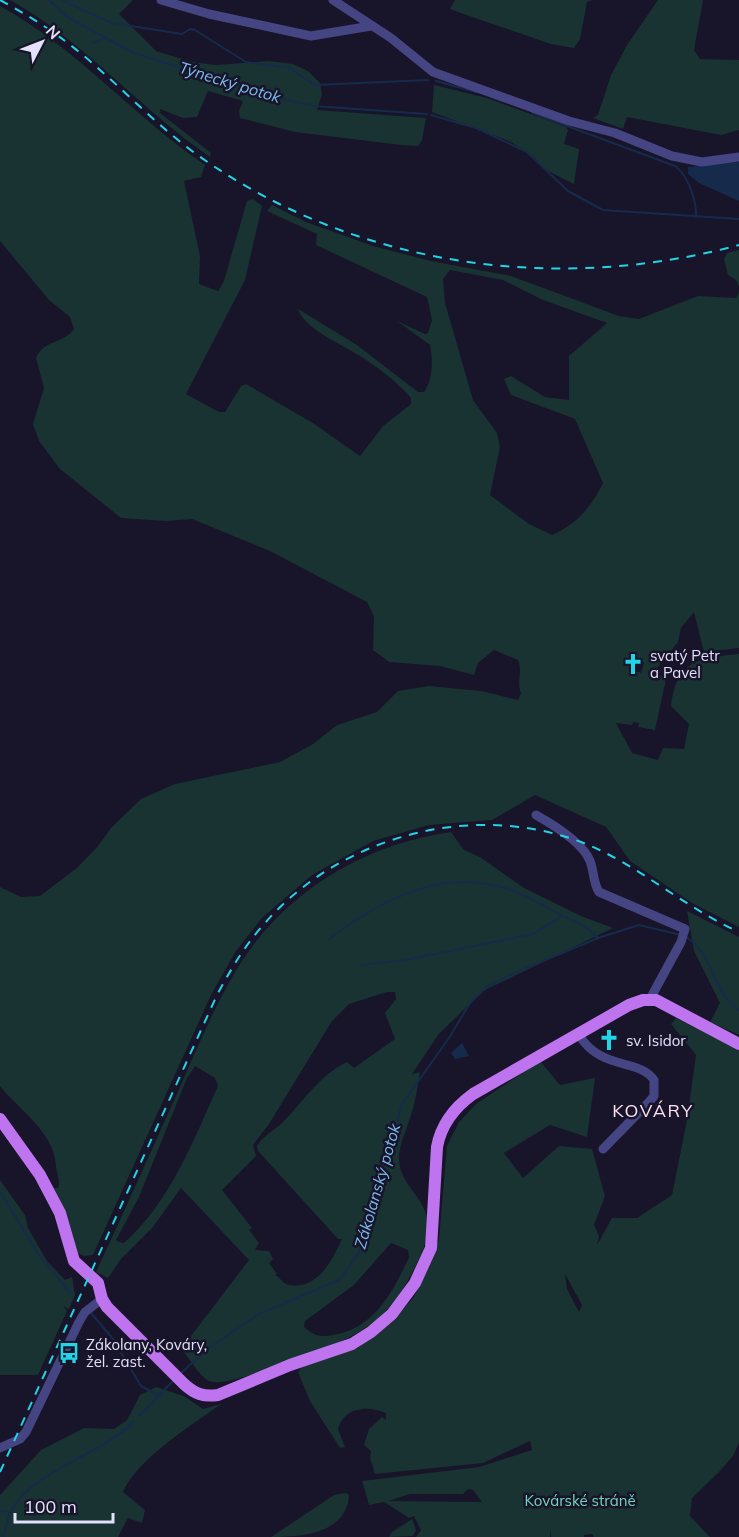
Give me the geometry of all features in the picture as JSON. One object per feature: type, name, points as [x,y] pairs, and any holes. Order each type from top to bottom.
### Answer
[{"type":"main road","points":[[0,1119],[40,1174],[53,1198],[74,1261],[98,1283],[102,1299],[182,1382],[201,1396],[218,1395],[296,1363],[352,1344],[380,1325],[415,1283],[430,1253],[437,1147],[440,1133],[451,1116],[473,1094],[629,1005],[650,999],[665,1004],[739,1044]]},
{"type":"street","points":[[161,0],[208,14],[311,36],[371,26]]},
{"type":"street","points":[[333,0],[391,38],[433,72],[551,115],[615,133],[687,160],[711,162],[739,157]]},
{"type":"street","points":[[536,815],[557,827],[586,854],[595,886],[599,892],[685,928],[686,933],[650,999]]},
{"type":"street","points":[[579,1035],[586,1046],[596,1054],[617,1064],[645,1070],[654,1080],[654,1096],[603,1149]]},
{"type":"street","points":[[0,1448],[20,1439],[26,1432],[79,1322],[85,1312],[102,1299]]},
{"type":"green space","points":[[10,0],[133,0],[119,14],[156,51],[192,62],[216,65],[269,61],[293,64],[308,71],[320,83],[322,94],[317,110],[426,118],[422,140],[418,146],[401,145],[295,132],[240,118],[239,111],[243,101],[208,91],[197,117],[183,118],[160,109],[160,113],[211,153],[210,157],[160,118],[88,55]]},
{"type":"green space","points":[[455,0],[592,0],[587,2],[580,39],[574,48],[551,44],[450,9]]},
{"type":"green space","points":[[658,0],[703,0],[694,50],[700,59],[739,60],[739,130],[721,135],[627,117],[623,129],[593,118],[598,115],[611,75],[627,45]]},
{"type":"green space","points":[[0,6],[28,23],[80,62],[153,125],[205,165],[201,177],[184,181],[200,256],[199,284],[218,291],[224,281],[247,201],[253,199],[262,206],[245,280],[186,394],[219,412],[225,412],[241,386],[246,384],[313,423],[360,456],[383,426],[411,404],[411,398],[400,386],[374,365],[316,330],[298,309],[357,345],[418,392],[424,392],[431,376],[430,345],[397,321],[425,334],[428,333],[432,320],[427,297],[316,245],[317,234],[267,211],[272,205],[306,222],[373,246],[431,261],[511,276],[619,316],[639,319],[698,296],[736,298],[739,293],[739,648],[704,652],[694,612],[681,628],[678,642],[654,672],[666,679],[655,730],[638,727],[639,723],[633,722],[632,725],[616,723],[632,753],[658,760],[663,748],[684,749],[689,724],[671,706],[678,679],[684,670],[701,660],[739,654],[739,927],[692,903],[630,861],[606,827],[535,795],[492,820],[429,825],[373,841],[312,875],[262,918],[236,951],[212,993],[93,1255],[84,1256],[78,1253],[67,1216],[54,1188],[58,1188],[59,1179],[54,1153],[49,1142],[34,1122],[0,1086],[0,887],[21,897],[40,896],[78,867],[111,828],[141,799],[175,784],[280,762],[313,744],[337,725],[377,712],[398,691],[429,686],[481,691],[518,700],[521,693],[520,669],[518,660],[494,650],[478,663],[474,675],[440,666],[389,662],[373,650],[374,616],[367,602],[270,551],[192,519],[166,521],[121,518],[60,469],[39,441],[33,424],[44,388],[36,358],[49,344],[70,334],[74,329],[70,317],[49,300],[0,241]],"holes":[[[450,270],[503,280],[543,300],[607,323],[569,356],[569,400],[545,397],[511,376],[504,379],[511,395],[575,419],[603,483],[582,514],[569,526],[552,535],[529,524],[490,495],[500,447],[497,433],[473,400],[445,303],[443,279]],[[633,655],[637,656],[638,664],[641,661],[644,663],[641,673],[629,668]]]},
{"type":"green space","points":[[434,85],[487,98],[566,127],[568,130],[564,144],[579,149],[574,184],[546,170],[533,156],[509,141],[432,112]]},
{"type":"green space","points":[[739,250],[739,286],[736,280],[728,275],[724,259],[727,253]]},
{"type":"green space","points":[[451,832],[464,850],[480,857],[524,888],[581,916],[613,928],[483,991],[438,1035],[412,1074],[420,1072],[417,1092],[399,1156],[402,1174],[424,1209],[428,1229],[419,1260],[392,1304],[363,1329],[329,1346],[234,1380],[214,1382],[207,1380],[181,1349],[249,1260],[181,1188],[153,1227],[121,1259],[108,1278],[96,1272],[210,1019],[234,974],[253,946],[275,920],[326,878],[354,862],[417,839]],"holes":[[[387,992],[395,992],[396,999],[385,1013],[395,1039],[354,1068],[347,1062],[337,1067],[313,1088],[285,1120],[257,1146],[258,1151],[338,1239],[342,1239],[323,1272],[308,1283],[289,1285],[275,1275],[277,1274],[269,1263],[273,1259],[269,1251],[255,1250],[259,1243],[249,1230],[252,1228],[222,1190],[256,1156],[253,1145],[269,1124],[332,1021],[349,1004]],[[195,1066],[215,1078],[218,1086],[179,1170],[155,1209],[124,1243],[119,1242],[116,1240],[139,1197],[187,1078]],[[391,1243],[408,1250],[409,1258],[390,1294],[363,1323],[328,1336],[316,1335],[304,1327],[305,1321],[354,1285]]]},
{"type":"green space","points":[[687,911],[739,937],[739,1035],[710,1022],[720,1003],[694,951]]},
{"type":"green space","name":"Kovárské stráně","points":[[676,1018],[739,1050],[739,1443],[733,1456],[692,1498],[690,1516],[710,1537],[594,1537],[592,1534],[584,1535],[584,1537],[551,1537],[550,1529],[550,1537],[416,1537],[421,1530],[414,1516],[409,1518],[384,1502],[369,1505],[362,1481],[479,1467],[532,1450],[530,1441],[483,1463],[375,1474],[370,1458],[371,1451],[364,1445],[369,1429],[382,1417],[386,1420],[386,1413],[372,1409],[351,1412],[341,1422],[338,1429],[345,1447],[340,1448],[310,1401],[298,1372],[302,1367],[358,1348],[395,1319],[414,1297],[432,1261],[439,1239],[447,1146],[459,1122],[476,1104],[540,1061],[560,1085],[595,1078],[587,1137],[550,1125],[504,1153],[523,1178],[559,1146],[592,1149],[605,1196],[594,1225],[599,1236],[597,1245],[612,1218],[637,1218],[672,1195],[687,1120],[696,1055],[671,1024]],"holes":[[[565,1274],[582,1305],[579,1312],[567,1289]],[[468,1489],[473,1490],[482,1502],[388,1501],[410,1494],[463,1494]]]},
{"type":"green space","points":[[0,1180],[25,1215],[28,1228],[47,1261],[65,1280],[72,1277],[75,1295],[69,1309],[63,1306],[67,1311],[38,1375],[0,1375]]},
{"type":"green space","points":[[156,1387],[184,1396],[203,1409],[221,1404],[166,1444],[130,1479],[123,1492],[145,1510],[142,1523],[128,1518],[118,1537],[0,1537],[0,1495],[41,1450],[84,1428],[114,1429],[127,1420],[140,1395]]},
{"type":"green space","points":[[346,1493],[349,1495],[346,1508],[340,1518],[331,1525],[308,1534],[271,1537],[334,1495]]},
{"type":"green space","points":[[412,1519],[416,1530],[413,1536],[389,1537],[392,1532]]},
{"type":"water","points":[[739,162],[739,201],[699,183],[688,174],[688,167]]},
{"type":"water","points":[[462,1043],[469,1056],[455,1059],[451,1053]]},
{"type":"waterway","name":"Týnecký potok","points":[[49,0],[67,17],[134,53],[269,96],[314,106],[427,114]]},
{"type":"waterway","points":[[61,0],[112,23],[182,34],[190,29],[195,30],[246,62],[289,68],[315,85],[428,80]]},
{"type":"waterway","points":[[93,43],[104,39]]},
{"type":"waterway","points":[[436,81],[476,92]]},
{"type":"waterway","points":[[532,113],[675,166],[680,170],[691,189],[696,217]]},
{"type":"waterway","name":"Týnecký potok","points":[[431,115],[476,128],[527,152],[568,191],[603,210],[739,219]]},
{"type":"waterway","points":[[329,939],[372,910],[395,898],[418,889],[467,882],[493,885],[523,895],[582,925],[598,938]]},
{"type":"waterway","points":[[360,965],[405,960],[533,934],[562,916]]},
{"type":"waterway","name":"Zákolanský potok","points":[[181,1373],[209,1348],[259,1314],[339,1280],[359,1253],[402,1104],[449,1038],[470,1003],[487,987],[598,938],[639,925],[681,935]]},
{"type":"waterway","name":"Zákolanský potok","points":[[686,937],[702,953],[724,994],[739,1010]]},
{"type":"waterway","points":[[0,1191],[37,1252],[70,1293]]},
{"type":"waterway","points":[[91,1313],[113,1339],[141,1386],[158,1395]]},
{"type":"waterway","name":"Zákolanský potok","points":[[139,1416],[173,1381]]},
{"type":"waterway","name":"Zákolanský potok","points":[[3,1537],[8,1517],[21,1497],[51,1474],[119,1434],[133,1422]]},
{"type":"waterway","points":[[0,1511],[9,1511]]},
{"type":"railway","points":[[0,0],[61,38],[192,151],[253,190],[318,221],[385,244],[455,260],[526,268],[597,268],[669,260],[739,245]]},
{"type":"railway","points":[[0,1472],[217,995],[251,940],[296,893],[331,868],[370,848],[411,834],[453,827],[496,825],[539,830],[581,842],[602,851],[718,922],[739,932]]},
{"type":"place","name":"svatý Petr a Pavel","points":[[633,664]]},
{"type":"place","name":"sv. Isidor","points":[[609,1040]]},
{"type":"place","name":"Zákolany, Kováry, žel. zast.","points":[[69,1353]]},
{"type":"district","name":"KOVÁRY","points":[[653,1110]]}]
